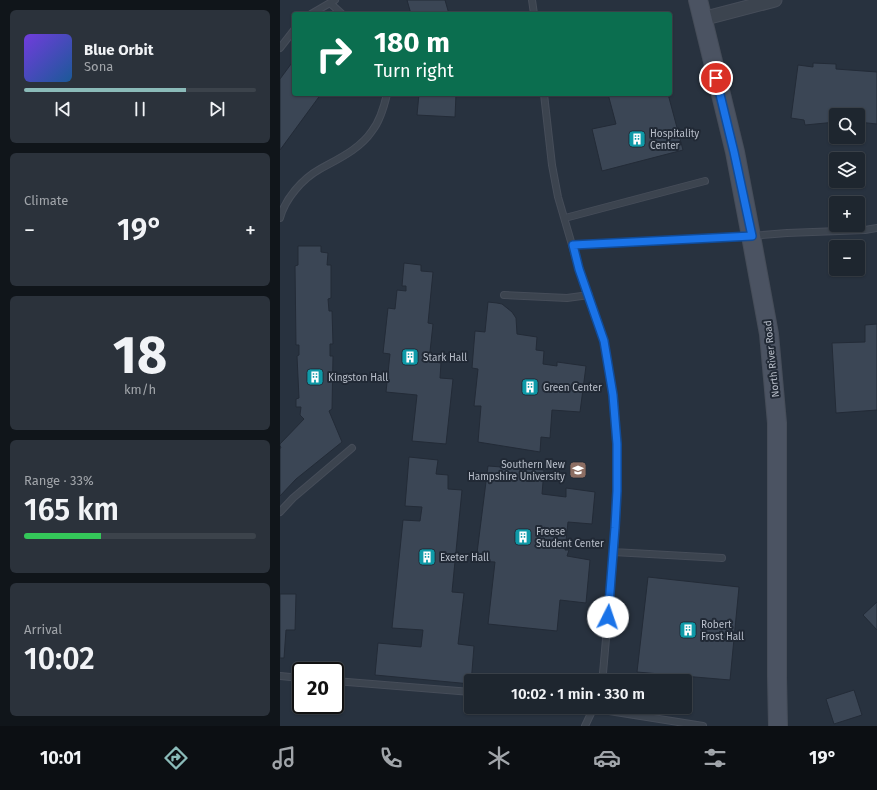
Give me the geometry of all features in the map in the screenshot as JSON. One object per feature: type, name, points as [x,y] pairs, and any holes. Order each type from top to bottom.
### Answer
[{"type":"street","name":"North River Road","points":[[698,0],[752,236],[769,334],[777,423],[778,726]]},
{"type":"street","points":[[702,19],[775,0]]},
{"type":"lane","points":[[532,0],[534,12]]},
{"type":"lane","points":[[314,12],[332,1],[340,12]]},
{"type":"lane","points":[[280,48],[292,33]]},
{"type":"lane","points":[[280,218],[292,194],[306,180],[319,170],[351,151],[363,142],[373,131],[381,114],[386,96]]},
{"type":"lane","points":[[544,96],[554,179],[558,197],[579,269],[604,341],[613,395],[617,469],[616,519],[603,674]]},
{"type":"lane","points":[[565,218],[705,180]]},
{"type":"lane","points":[[573,245],[865,230],[877,228]]},
{"type":"lane","points":[[504,295],[568,298],[589,295]]},
{"type":"lane","points":[[280,512],[293,498],[352,448]]},
{"type":"lane","points":[[613,552],[722,558]]},
{"type":"lane","points":[[280,676],[292,677]]},
{"type":"lane","points":[[344,682],[464,691]]},
{"type":"lane","points":[[585,726],[591,714]]},
{"type":"lane","points":[[630,714],[703,726]]},
{"type":"building","points":[[407,0],[445,0],[448,12],[410,12]]},
{"type":"building","points":[[292,63],[292,96],[320,96],[280,150],[280,79]]},
{"type":"building","points":[[813,63],[836,64],[836,69],[877,72],[877,124],[865,123],[865,108],[829,108],[829,123],[805,125],[804,120],[791,118],[798,65],[813,67]]},
{"type":"building","points":[[419,96],[456,96],[455,117],[417,115]]},
{"type":"building","name":"Hospitality Center","points":[[609,96],[669,96],[683,150],[602,171],[592,129],[616,124]]},
{"type":"building","name":"Kingston Hall","points":[[298,246],[321,246],[321,252],[328,253],[327,265],[331,265],[331,298],[328,299],[329,311],[332,311],[333,344],[330,344],[330,356],[333,356],[332,409],[329,411],[342,442],[296,479],[280,496],[280,444],[304,419],[300,415],[301,407],[296,407],[296,399],[299,398],[297,356],[299,355],[299,345],[296,345],[295,266],[298,265]]},
{"type":"building","name":"Stark Hall","points":[[404,263],[421,265],[421,271],[433,272],[428,323],[433,324],[429,361],[441,363],[440,378],[453,379],[446,444],[412,441],[417,395],[386,392],[390,354],[383,353],[388,308],[395,309],[397,290],[406,291],[406,286],[402,286]]},
{"type":"building","name":"Green Center","points":[[488,302],[502,304],[512,312],[516,318],[517,334],[537,337],[536,350],[544,351],[543,364],[557,366],[557,362],[586,366],[580,412],[552,410],[550,438],[541,437],[540,452],[478,442],[481,406],[474,406],[478,369],[472,368],[475,331],[485,332]]},
{"type":"building","points":[[877,324],[877,410],[836,413],[832,343],[865,342],[865,325]]},
{"type":"building","name":"Exeter Hall","points":[[409,457],[438,460],[436,474],[448,475],[448,489],[462,490],[452,592],[464,593],[458,644],[474,646],[472,674],[464,674],[464,683],[375,675],[378,643],[421,647],[423,630],[392,628],[403,520],[420,521],[422,507],[405,506]]},
{"type":"building","name":"Freese Student Center","points":[[488,466],[544,470],[542,494],[566,497],[566,488],[595,492],[592,524],[568,522],[565,550],[569,550],[567,556],[590,560],[586,603],[560,600],[557,631],[488,624],[495,562],[476,561]]},
{"type":"building","name":"Robert Frost Hall","points":[[648,577],[739,587],[730,680],[692,677],[692,674],[637,672]]},
{"type":"building","points":[[280,594],[296,594],[295,630],[286,630],[284,658],[280,658]]},
{"type":"building","points":[[877,602],[877,630],[863,615]]},
{"type":"building","points":[[854,690],[862,715],[834,724],[826,699]]},
{"type":"place","name":"Hospitality Center","points":[[637,139]]},
{"type":"place","name":"Stark Hall","points":[[410,357]]},
{"type":"place","name":"Kingston Hall","points":[[315,377]]},
{"type":"place","name":"Green Center","points":[[530,387]]},
{"type":"place","name":"Southern New Hampshire University","points":[[578,470]]},
{"type":"place","name":"Freese Student Center","points":[[523,537]]},
{"type":"place","name":"Exeter Hall","points":[[427,557]]},
{"type":"place","name":"Robert Frost Hall","points":[[688,630]]},
{"type":"route","points":[[608,617],[617,491],[617,444],[615,416],[611,376],[604,341],[579,269],[573,245],[752,236],[716,78]]}]
